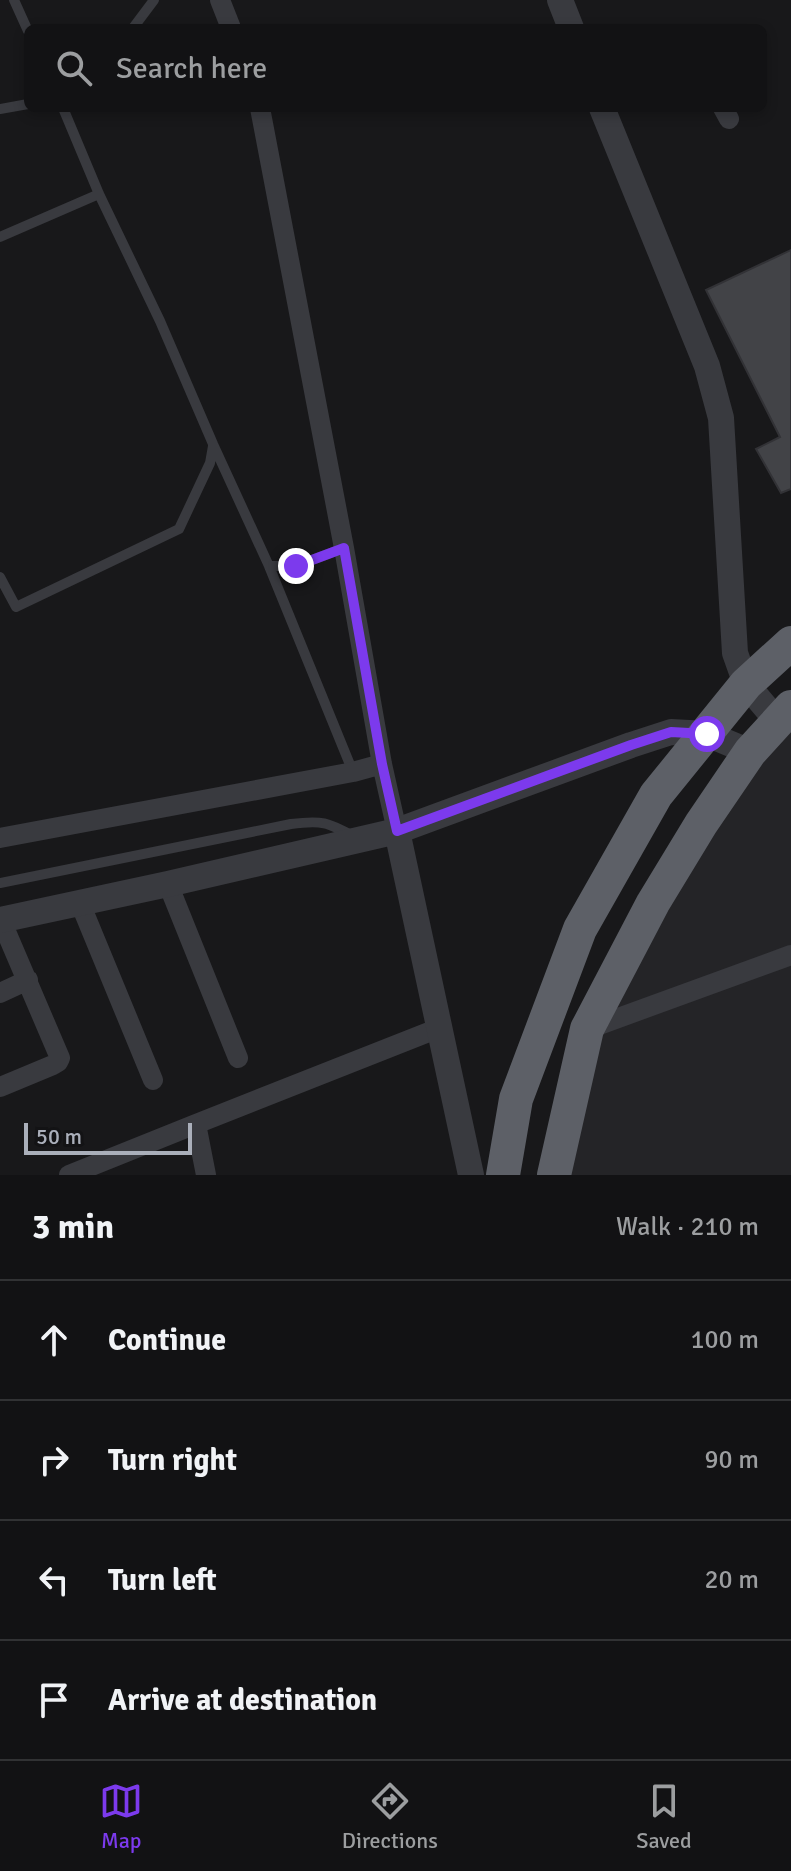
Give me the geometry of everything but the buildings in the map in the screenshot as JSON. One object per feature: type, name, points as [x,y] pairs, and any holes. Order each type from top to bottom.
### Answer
[{"type":"highway","points":[[503,1175],[516,1099],[580,929],[656,795],[746,684],[791,643]]},
{"type":"highway","points":[[554,1175],[587,1029],[653,903],[701,824],[750,752],[785,714]]},
{"type":"street","points":[[220,0],[229,24]]},
{"type":"street","points":[[560,0],[569,24]]},
{"type":"street","points":[[261,112],[382,764],[471,1175]]},
{"type":"street","points":[[611,112],[707,366],[721,418],[735,653],[746,684],[785,714]]},
{"type":"street","points":[[0,1087],[53,1065],[60,1058],[1,920],[397,831],[671,732],[707,734],[750,752]]},
{"type":"street","points":[[0,838],[382,764]]},
{"type":"street","points":[[168,884],[238,1058]]},
{"type":"street","points":[[80,903],[153,1080]]},
{"type":"street","points":[[587,1029],[791,955]]},
{"type":"street","points":[[0,993],[28,980]]},
{"type":"street","points":[[69,1175],[439,1028]]},
{"type":"street","points":[[196,1124],[206,1175]]},
{"type":"lane","points":[[14,0],[25,24]]},
{"type":"lane","points":[[136,24],[154,0]]},
{"type":"lane","points":[[0,109],[24,105]]},
{"type":"lane","points":[[65,112],[269,566],[353,772]]},
{"type":"lane","points":[[0,237],[99,194]]},
{"type":"lane","points":[[0,577],[16,607],[179,529],[210,463],[213,444]]},
{"type":"lane","points":[[269,566],[296,566],[344,548]]},
{"type":"lane","points":[[0,883],[291,824],[317,821],[360,840]]},
{"type":"shaded area","points":[[791,711],[791,1175],[555,1175],[564,1084],[668,882]]},
{"type":"route","points":[[296,566],[344,548],[382,764],[397,831],[671,732],[707,734]]}]
